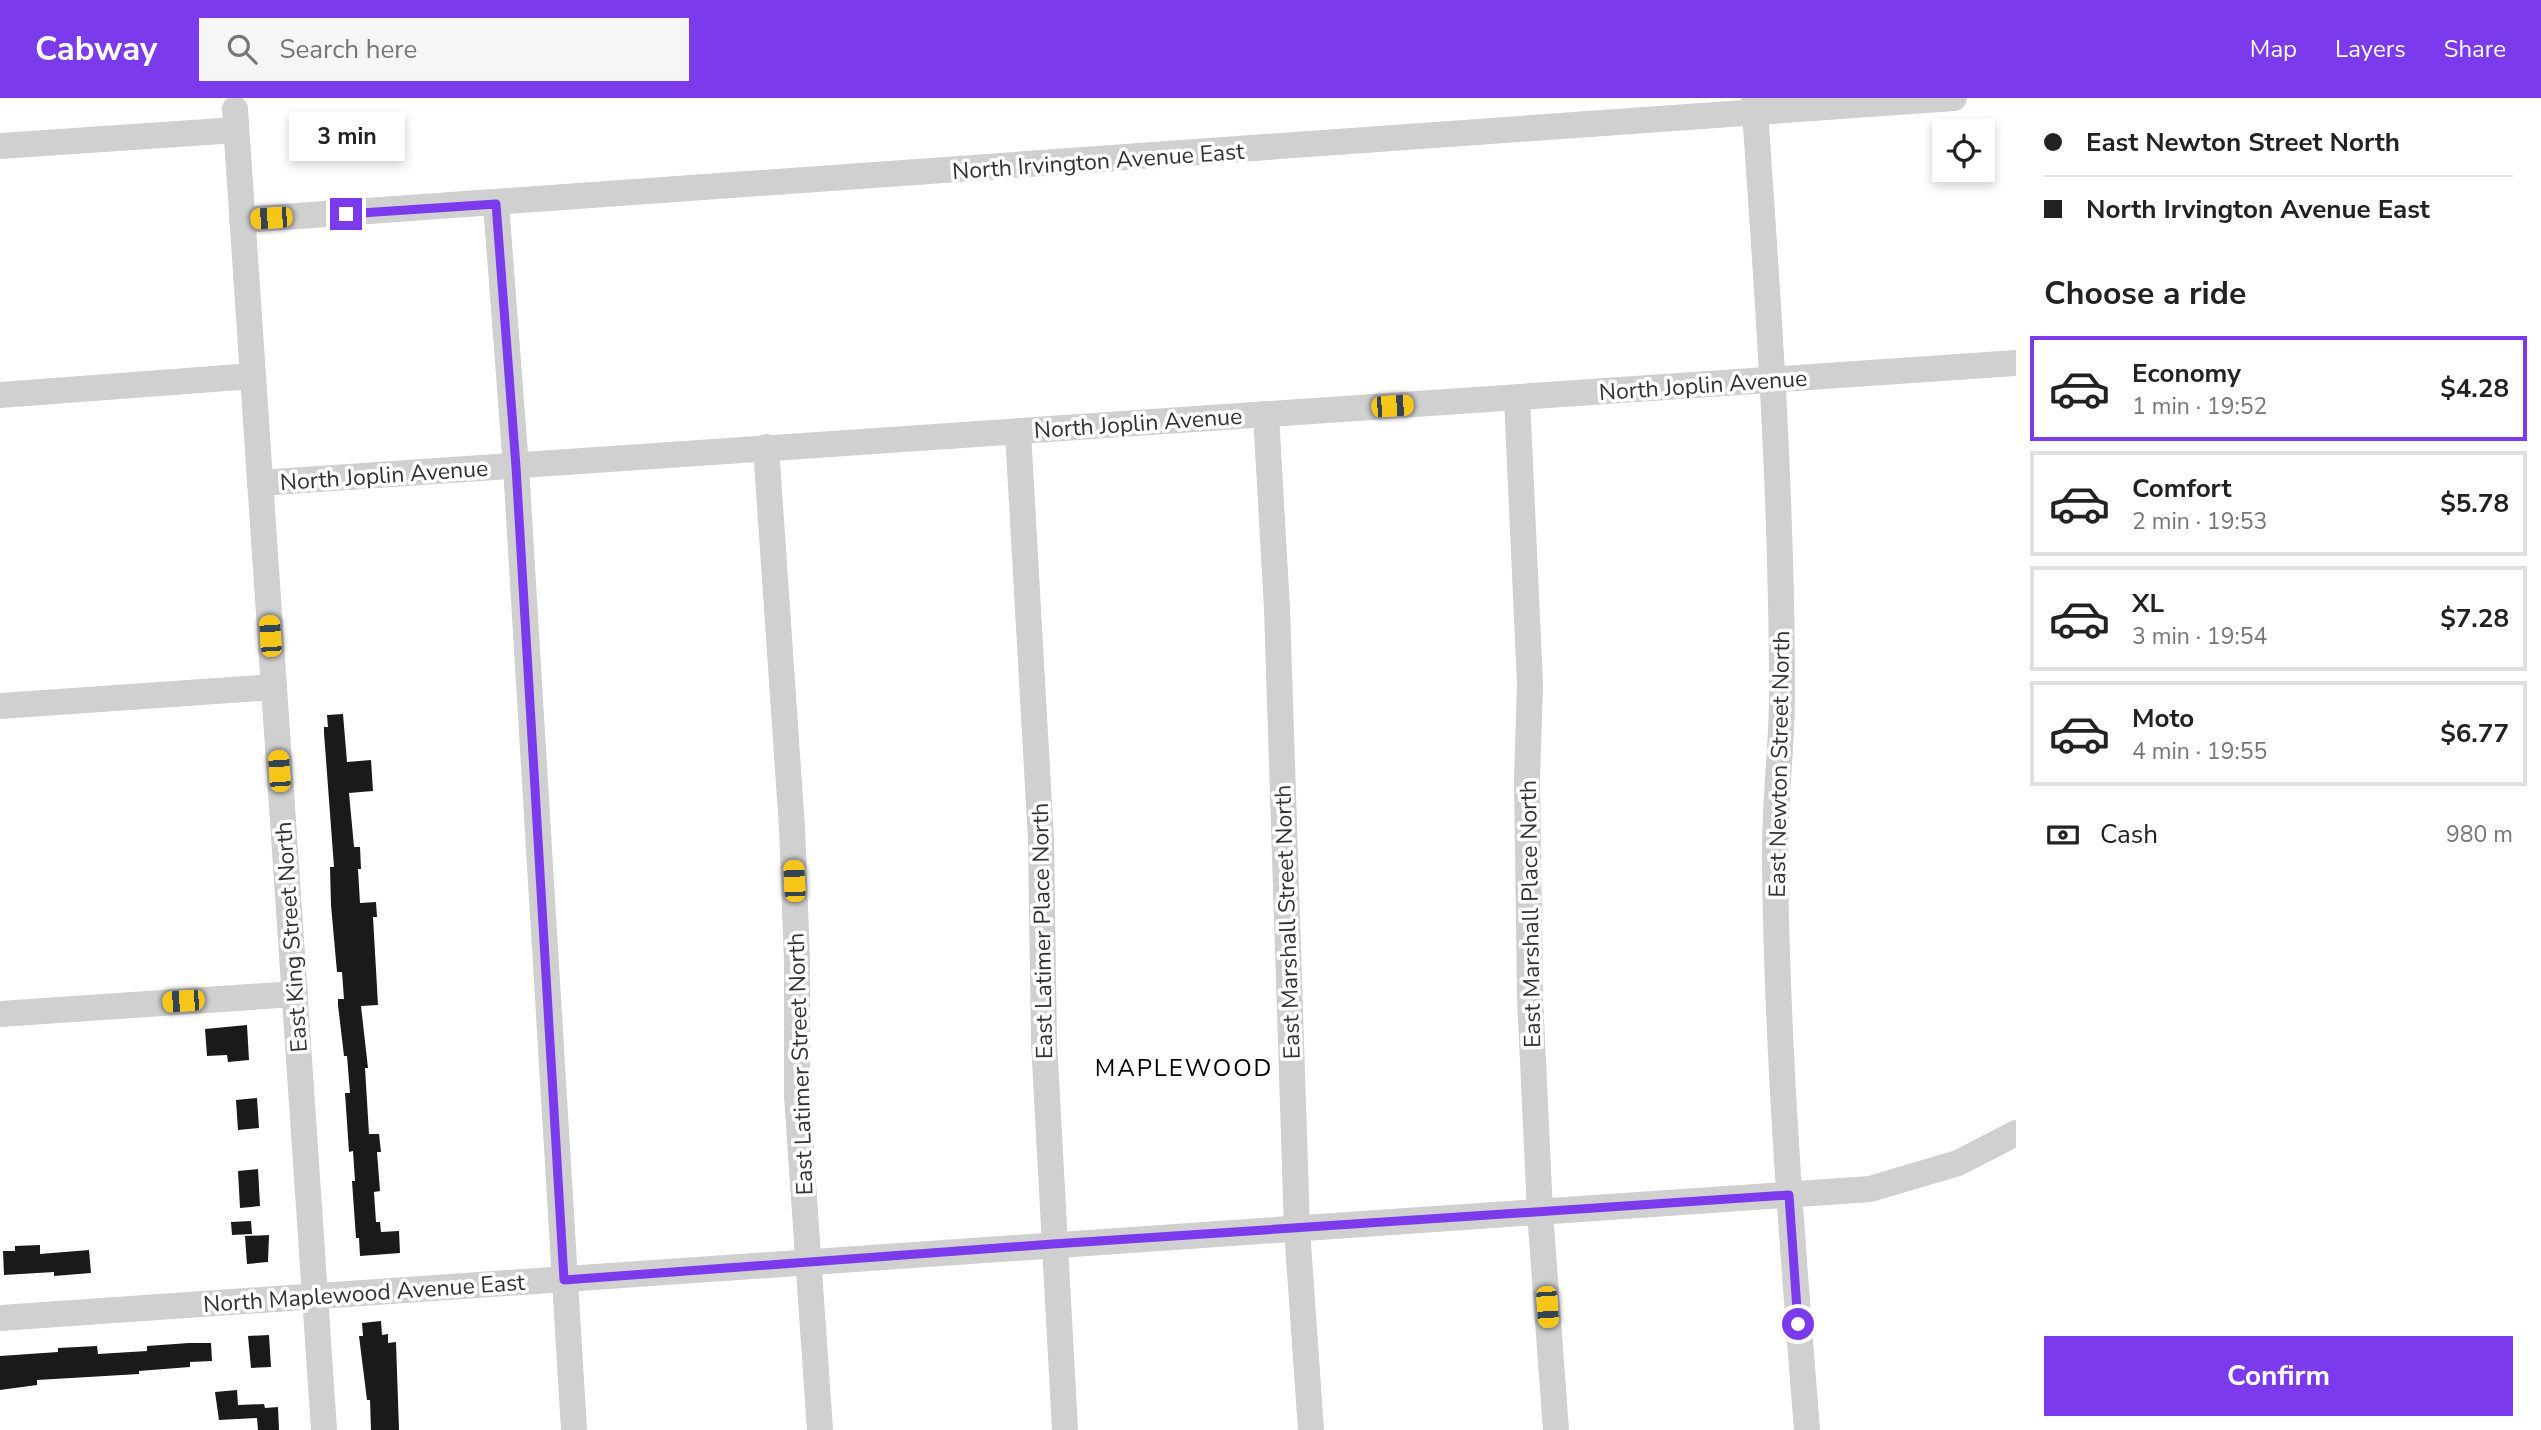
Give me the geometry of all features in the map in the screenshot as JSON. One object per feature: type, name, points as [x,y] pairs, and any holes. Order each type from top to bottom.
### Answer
[{"type":"street","name":"North Irvington Avenue East","points":[[242,220],[496,204],[1754,106],[1954,98]]},
{"type":"street","name":"East Newton Street North","points":[[1754,106],[1773,380],[1782,696],[1774,859],[1789,1195],[1807,1430]]},
{"type":"street","name":"East King Street North","points":[[0,146],[235,120],[324,1430]]},
{"type":"street","points":[[496,204],[516,467],[574,1430]]},
{"type":"street","name":"North Joplin Avenue","points":[[260,483],[2016,363]]},
{"type":"street","points":[[0,395],[253,376]]},
{"type":"street","name":"East Marshall Place North","points":[[1517,398],[1530,684],[1527,780],[1530,998],[1540,1212],[1556,1430]]},
{"type":"street","name":"East Marshall Street North","points":[[1266,414],[1277,610],[1297,1229],[1311,1430]]},
{"type":"street","name":"East Latimer Place North","points":[[1018,432],[1041,840],[1044,1042],[1065,1430]]},
{"type":"street","name":"East Latimer Street North","points":[[766,447],[792,828],[797,960],[797,1096],[820,1430]]},
{"type":"street","points":[[0,706],[274,687]]},
{"type":"street","points":[[0,1014],[295,994]]},
{"type":"street","name":"North Maplewood Avenue East","points":[[0,1318],[1870,1189],[1958,1163],[2016,1133]]},
{"type":"building","points":[[343,714],[347,762],[371,760],[373,791],[349,793],[354,847],[360,847],[360,903],[376,902],[377,917],[373,917],[378,1005],[361,1006],[368,1068],[365,1068],[369,1134],[379,1134],[381,1152],[377,1152],[380,1191],[374,1192],[376,1222],[380,1222],[381,1232],[399,1231],[400,1253],[360,1256],[352,1181],[355,1181],[353,1151],[349,1152],[345,1093],[350,1093],[347,1056],[344,1056],[338,1005],[338,999],[344,999],[342,972],[337,972],[331,905],[330,867],[334,867],[324,733],[324,727],[328,727],[327,715]]},
{"type":"building","points":[[247,1025],[249,1060],[228,1062],[227,1055],[207,1056],[205,1029]]},
{"type":"building","points":[[257,1098],[259,1128],[238,1130],[236,1100]]},
{"type":"building","points":[[258,1169],[260,1206],[240,1208],[238,1171]]},
{"type":"building","points":[[251,1221],[252,1234],[232,1235],[231,1222]]},
{"type":"building","points":[[269,1235],[268,1262],[247,1264],[245,1236]]},
{"type":"building","points":[[40,1245],[40,1254],[89,1250],[91,1273],[54,1276],[54,1272],[4,1275],[3,1251],[15,1251],[15,1246]]},
{"type":"building","points":[[381,1321],[382,1335],[388,1334],[388,1343],[396,1342],[399,1430],[371,1430],[370,1400],[367,1400],[359,1336],[363,1336],[362,1323]]},
{"type":"building","points":[[269,1335],[271,1367],[251,1368],[248,1336]]},
{"type":"building","points":[[211,1343],[212,1361],[190,1362],[190,1367],[139,1371],[139,1374],[37,1380],[37,1385],[0,1390],[0,1356],[97,1346],[98,1354],[147,1351],[147,1346]]},
{"type":"building","points":[[237,1390],[238,1405],[264,1404],[265,1408],[278,1407],[279,1430],[258,1430],[257,1418],[219,1420],[215,1392]]},
{"type":"district","name":"MAPLEWOOD","points":[[1184,1068]]},
{"type":"route","points":[[346,214],[496,204],[516,467],[564,1280],[1789,1195],[1798,1324]]}]
